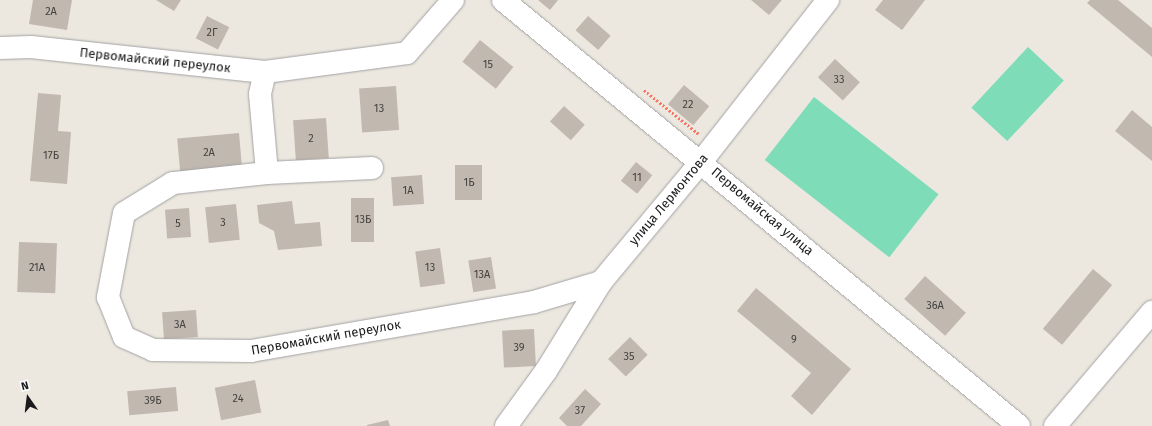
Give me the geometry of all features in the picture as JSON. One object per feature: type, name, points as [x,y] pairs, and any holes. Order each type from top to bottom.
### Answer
[{"type":"street","name":"Первомайский переулок","points":[[0,48],[31,48],[265,72],[407,53],[453,0]]},
{"type":"street","name":"Первомайская улица","points":[[503,0],[1019,426]]},
{"type":"street","name":"улица Лермонтова","points":[[506,426],[546,371],[601,282],[701,162],[828,0]]},
{"type":"street","points":[[265,72],[260,94],[267,173]]},
{"type":"street","name":"Первомайский переулок","points":[[372,168],[267,173],[173,183],[124,213],[108,297],[124,337],[153,350],[251,351],[534,302],[601,282]]},
{"type":"street","points":[[1055,426],[1152,312]]},
{"type":"green space","points":[[1028,47],[1064,80],[1007,141],[971,108]]},
{"type":"green space","points":[[814,97],[939,194],[889,257],[765,160]]},
{"type":"building","points":[[33,0],[72,0],[67,30],[29,24]]},
{"type":"building","points":[[156,0],[181,0],[174,11]]},
{"type":"building","points":[[538,0],[558,0],[550,10]]},
{"type":"building","points":[[751,0],[782,0],[769,15]]},
{"type":"building","points":[[883,0],[925,0],[902,30],[875,10]]},
{"type":"building","points":[[1090,0],[1118,0],[1152,28],[1152,57],[1087,3]]},
{"type":"building","points":[[207,16],[229,27],[218,50],[196,38]]},
{"type":"building","points":[[588,16],[611,36],[598,50],[576,30]]},
{"type":"building","points":[[480,40],[513,67],[496,89],[462,62]]},
{"type":"building","points":[[835,59],[860,82],[843,100],[818,77]]},
{"type":"building","points":[[684,85],[709,106],[693,125],[668,104]]},
{"type":"building","points":[[396,86],[399,130],[362,132],[359,89]]},
{"type":"building","points":[[38,93],[61,95],[58,131],[71,132],[67,184],[30,181]]},
{"type":"building","points":[[564,106],[585,125],[571,140],[550,122]]},
{"type":"building","points":[[1132,110],[1152,127],[1152,161],[1115,131]]},
{"type":"building","points":[[326,118],[329,158],[296,160],[293,120]]},
{"type":"building","points":[[239,133],[242,168],[180,173],[177,138]]},
{"type":"building","points":[[636,162],[652,175],[637,194],[621,181]]},
{"type":"building","points":[[455,165],[482,165],[482,200],[455,200]]},
{"type":"building","points":[[422,175],[424,204],[393,206],[391,177]]},
{"type":"building","points":[[351,198],[374,198],[374,242],[351,242]]},
{"type":"building","points":[[292,201],[295,224],[320,222],[322,246],[278,250],[274,231],[259,223],[257,205]]},
{"type":"building","points":[[236,204],[240,240],[209,243],[205,207]]},
{"type":"building","points":[[189,208],[191,237],[167,239],[165,210]]},
{"type":"building","points":[[19,242],[57,243],[55,293],[17,292]]},
{"type":"building","points":[[440,248],[445,284],[420,287],[415,251]]},
{"type":"building","points":[[491,257],[496,289],[473,292],[468,261]]},
{"type":"building","points":[[1093,269],[1112,285],[1062,345],[1043,329]]},
{"type":"building","points":[[925,276],[966,313],[945,336],[904,299]]},
{"type":"building","points":[[756,288],[851,369],[812,415],[791,396],[811,373],[737,311]]},
{"type":"building","points":[[196,310],[198,337],[164,339],[162,312]]},
{"type":"building","points":[[534,329],[536,366],[504,368],[502,331]]},
{"type":"building","points":[[630,337],[648,355],[626,377],[608,359]]},
{"type":"building","points":[[255,380],[261,412],[221,420],[215,388]]},
{"type":"building","points":[[176,387],[178,411],[129,415],[127,391]]},
{"type":"building","points":[[585,389],[601,404],[581,426],[567,426],[559,418]]},
{"type":"building","points":[[388,420],[390,426],[367,426],[367,425]]}]
